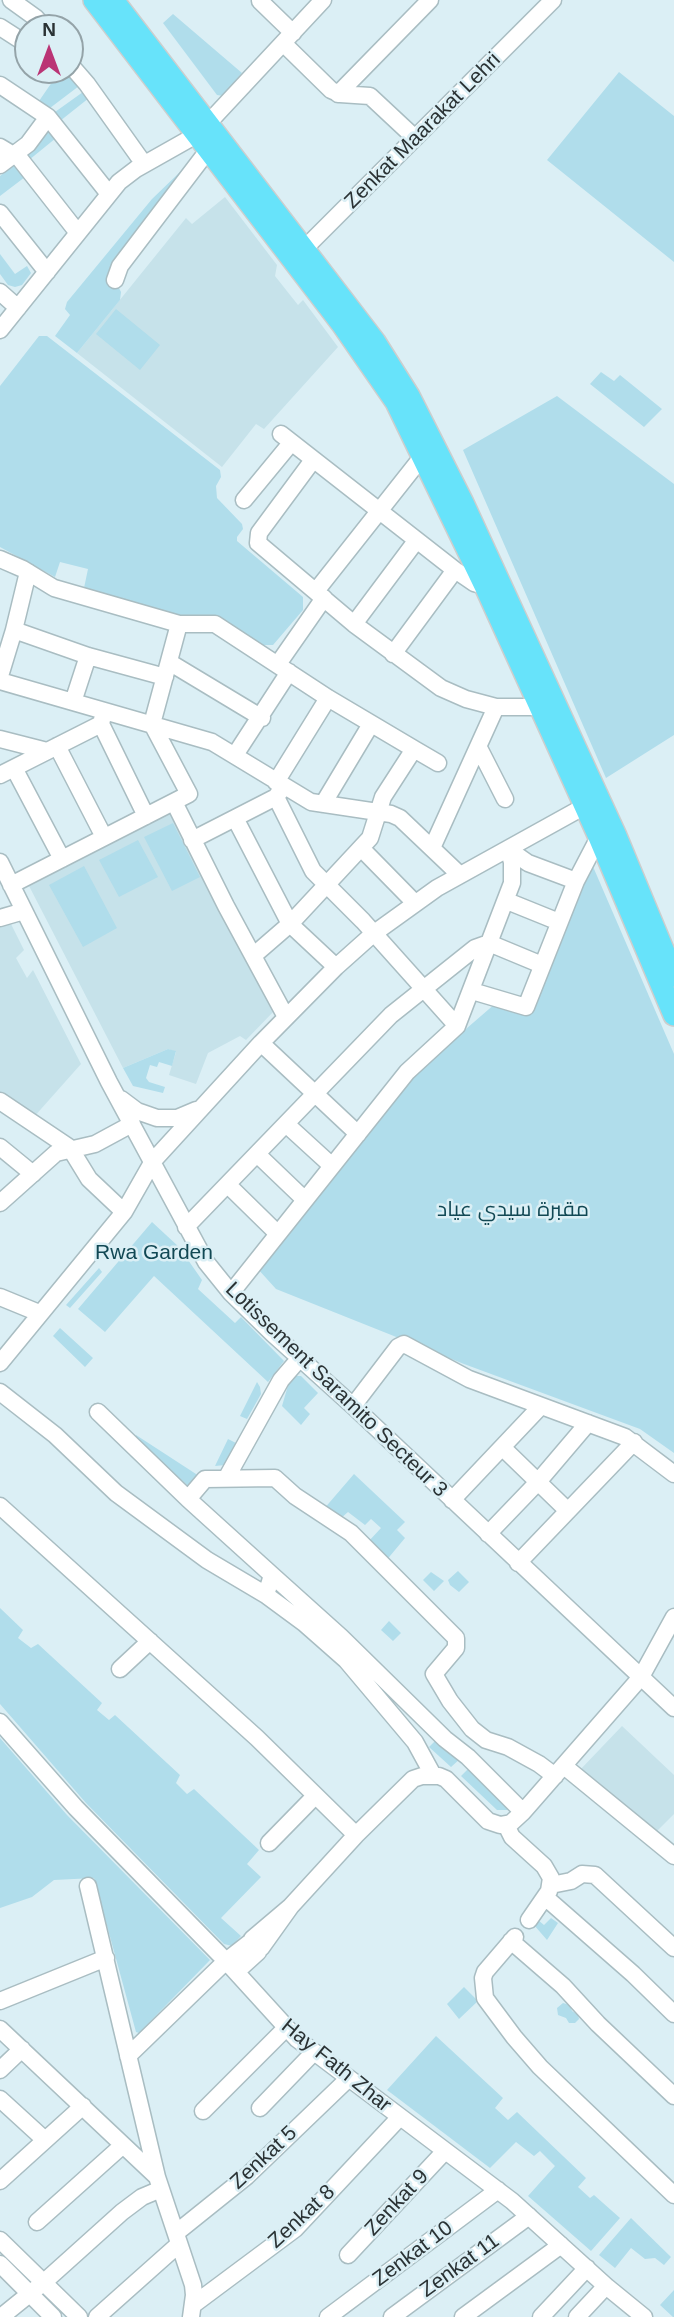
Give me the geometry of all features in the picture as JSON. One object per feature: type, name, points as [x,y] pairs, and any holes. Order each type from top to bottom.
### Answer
[{"type":"main road","points":[[94,0],[205,135],[298,255],[374,342],[423,421],[549,707],[674,976]]},
{"type":"main road","points":[[113,0],[205,135]]},
{"type":"main road","points":[[298,255],[396,402],[485,586],[549,707]]},
{"type":"main road","points":[[592,802],[599,836],[674,1015]]},
{"type":"street","points":[[11,0],[30,14]]},
{"type":"street","points":[[115,279],[120,266],[205,135],[323,0]]},
{"type":"street","name":"Zenkat Maarakat Lehri","points":[[298,255],[553,0]]},
{"type":"street","points":[[260,1],[326,85],[338,93],[370,96],[415,138]]},
{"type":"street","points":[[338,93],[420,4]]},
{"type":"street","points":[[84,83],[144,164]]},
{"type":"street","points":[[0,85],[48,117],[109,194]]},
{"type":"street","points":[[0,165],[7,151],[28,145],[48,117]]},
{"type":"street","points":[[0,330],[127,174],[205,135]]},
{"type":"street","points":[[7,151],[20,159],[78,233]]},
{"type":"street","points":[[0,213],[47,272]]},
{"type":"street","points":[[0,292],[18,308]]},
{"type":"street","points":[[244,500],[286,439],[455,570],[474,583],[485,586]]},
{"type":"street","points":[[235,755],[262,718],[320,595],[379,512],[418,462],[425,458]]},
{"type":"street","points":[[313,460],[257,538],[260,545],[354,624],[441,688],[466,699],[496,707],[549,707]]},
{"type":"street","points":[[354,624],[416,541]]},
{"type":"street","points":[[0,559],[54,588],[180,624],[215,624],[328,698],[438,763]]},
{"type":"street","points":[[393,654],[455,570]]},
{"type":"street","points":[[28,572],[0,679],[73,702],[103,717],[152,724],[212,742],[235,755],[278,788],[299,797],[323,804],[378,811],[400,818],[460,875]]},
{"type":"street","points":[[12,885],[189,794],[152,724],[180,624]]},
{"type":"street","points":[[14,630],[88,656],[167,669],[262,718]]},
{"type":"street","points":[[73,702],[88,656]]},
{"type":"street","points":[[192,840],[235,818],[278,788],[328,698]]},
{"type":"street","points":[[432,848],[496,707]]},
{"type":"street","points":[[62,859],[7,772],[52,749],[103,717]]},
{"type":"street","points":[[103,717],[146,816]]},
{"type":"street","points":[[323,804],[371,724]]},
{"type":"street","points":[[0,739],[52,749],[104,837]]},
{"type":"street","points":[[479,748],[505,799]]},
{"type":"street","points":[[253,956],[290,924],[325,883],[370,838],[383,797],[414,749]]},
{"type":"street","points":[[278,788],[313,871],[457,1026]]},
{"type":"street","points":[[174,802],[286,1017]]},
{"type":"street","points":[[0,1363],[124,1212],[153,1161],[261,1043],[336,967],[373,934],[415,903],[592,802]]},
{"type":"street","points":[[235,818],[290,924],[336,967]]},
{"type":"street","points":[[472,991],[526,1007],[576,881],[599,836]]},
{"type":"street","points":[[361,848],[415,903]]},
{"type":"street","points":[[508,849],[528,863],[576,881]]},
{"type":"street","points":[[231,1293],[407,1072],[457,1026],[507,901],[512,873],[508,849]]},
{"type":"street","name":"Lotissement Saramito Secteur 3","points":[[0,862],[110,1082],[206,1262],[231,1293],[674,1708]]},
{"type":"street","points":[[507,901],[559,922]]},
{"type":"street","points":[[0,918],[24,911]]},
{"type":"street","points":[[186,1227],[391,1015],[462,957],[489,943],[542,965]]},
{"type":"street","points":[[462,957],[478,970]]},
{"type":"street","points":[[261,1043],[358,1134]]},
{"type":"street","points":[[110,1082],[116,1093],[129,1106],[157,1118],[187,1115],[207,1104]]},
{"type":"street","points":[[0,1101],[70,1148],[89,1179],[124,1212]]},
{"type":"street","points":[[0,1203],[56,1153],[95,1144],[132,1124]]},
{"type":"street","points":[[286,1124],[332,1166]]},
{"type":"street","points":[[0,1147],[33,1174]]},
{"type":"street","points":[[257,1154],[304,1199]]},
{"type":"street","points":[[228,1185],[277,1233]]},
{"type":"street","points":[[0,1297],[39,1313]]},
{"type":"street","points":[[353,1406],[398,1347],[404,1344],[468,1379],[634,1442],[674,1474]]},
{"type":"street","points":[[227,1478],[281,1380],[300,1358]]},
{"type":"street","points":[[0,1392],[55,1435],[116,1493],[206,1560],[266,1595],[304,1623],[346,1660],[415,1742],[440,1777],[494,1824],[506,1825],[523,1812],[560,1771],[641,1677],[674,1617]]},
{"type":"street","points":[[452,1500],[541,1406]]},
{"type":"street","points":[[98,1412],[188,1499],[341,1637],[523,1812]]},
{"type":"street","points":[[488,1534],[537,1483],[588,1423]]},
{"type":"street","points":[[519,1563],[634,1442]]},
{"type":"street","points":[[503,1448],[569,1511]]},
{"type":"street","points":[[188,1499],[205,1479],[275,1478],[295,1496],[351,1533],[456,1638],[456,1648],[434,1674],[450,1701],[472,1728],[486,1740],[560,1771],[674,1856]]},
{"type":"street","points":[[0,1506],[257,1738],[356,1835]]},
{"type":"street","points":[[266,1595],[272,1575]]},
{"type":"street","points":[[120,1669],[150,1641]]},
{"type":"street","name":"Hay Fath Zhar","points":[[0,1722],[76,1808],[231,1967],[286,2028],[348,2079],[498,2190],[643,2317]]},
{"type":"street","points":[[128,2056],[255,1946],[405,1784],[413,1779],[440,1777],[486,1740]]},
{"type":"street","points":[[270,1843],[315,1797]]},
{"type":"street","points":[[506,1825],[512,1837],[548,1871],[548,1891],[674,2014]]},
{"type":"street","points":[[528,1920],[548,1891],[582,1874],[595,1875],[674,1948]]},
{"type":"street","points":[[88,1886],[159,2183],[193,2285],[192,2311]]},
{"type":"street","points":[[674,2096],[513,1939],[485,1972],[485,1998],[514,2037],[540,2067],[674,2195]]},
{"type":"street","points":[[0,2001],[106,1958]]},
{"type":"street","points":[[203,2111],[286,2028]]},
{"type":"street","points":[[0,2029],[83,2106],[159,2183]]},
{"type":"street","points":[[0,2070],[22,2049]]},
{"type":"street","points":[[260,2108],[314,2052]]},
{"type":"street","name":"Zenkat 5","points":[[97,2317],[348,2079]]},
{"type":"street","points":[[0,2099],[45,2140]]},
{"type":"street","points":[[3,2174],[83,2106]]},
{"type":"street","name":"Zenkat 8","points":[[192,2311],[295,2229],[400,2117]]},
{"type":"street","points":[[37,2222],[123,2145]]},
{"type":"street","name":"Zenkat 9","points":[[348,2255],[445,2151]]},
{"type":"street","points":[[1,2317],[159,2183]]},
{"type":"street","name":"Zenkat 10","points":[[328,2317],[498,2190]]},
{"type":"street","name":"Zenkat 11","points":[[392,2317],[529,2216]]},
{"type":"street","points":[[0,2240],[79,2317]]},
{"type":"street","points":[[463,2317],[561,2245]]},
{"type":"street","points":[[0,2264],[53,2317]]},
{"type":"street","points":[[541,2317],[587,2268]]},
{"type":"street","points":[[577,2317],[606,2286]]},
{"type":"shaded area","points":[[225,197],[277,265],[275,276],[298,305],[303,300],[338,347],[264,429],[256,424],[222,467],[77,353],[186,218],[192,224]]},
{"type":"shaded area","points":[[171,810],[275,1010],[246,1040],[240,1036],[208,1053],[196,1084],[169,1075],[176,1052],[168,1049],[123,1068],[28,884]]},
{"type":"shaded area","points":[[11,924],[24,950],[16,958],[27,978],[33,970],[81,1064],[33,1118],[0,1097],[0,927]]},
{"type":"shaded area","points":[[622,1726],[674,1775],[674,1814],[654,1834],[579,1771]]},
{"type":"green space","points":[[173,14],[242,73],[223,96],[217,95],[163,23]]},
{"type":"green space","points":[[619,72],[674,116],[674,262],[547,160]]},
{"type":"green space","points":[[51,84],[79,86],[50,108],[39,101]]},
{"type":"green space","points":[[83,92],[89,98],[60,121],[55,112]]},
{"type":"green space","points":[[48,128],[56,138],[29,160],[26,155]]},
{"type":"green space","points":[[15,164],[25,177],[0,196],[0,176]]},
{"type":"green space","points":[[180,172],[184,174],[160,205],[118,286],[121,292],[120,300],[77,353],[55,336],[70,315],[65,309],[67,302],[152,199]]},
{"type":"green space","points":[[0,254],[15,274],[27,266],[31,273],[22,285],[8,285],[0,274]]},
{"type":"green space","points":[[116,309],[160,345],[140,370],[96,334]]},
{"type":"green space","points":[[39,336],[47,336],[220,470],[221,477],[216,486],[217,498],[242,524],[243,529],[237,541],[303,597],[303,610],[273,645],[259,645],[215,616],[175,617],[84,588],[88,569],[60,562],[55,577],[0,547],[0,386]]},
{"type":"green space","points":[[601,372],[614,381],[620,375],[662,409],[644,427],[590,384]]},
{"type":"green space","points":[[557,396],[674,484],[674,735],[606,778],[463,450]]},
{"type":"green space","points":[[173,823],[200,877],[172,891],[144,837]]},
{"type":"green space","points":[[138,840],[158,877],[119,897],[99,860]]},
{"type":"green space","name":"مقبرة سيدي عياد","points":[[591,862],[674,1054],[674,1453],[640,1429],[464,1364],[276,1289],[257,1268],[415,1073],[496,1003],[529,1012]]},
{"type":"green space","points":[[84,866],[117,928],[83,947],[49,885]]},
{"type":"green space","points":[[168,1049],[176,1051],[172,1066],[159,1062],[157,1067],[150,1065],[146,1078],[149,1082],[165,1087],[163,1093],[133,1086],[123,1068]]},
{"type":"green space","name":"Rwa Garden","points":[[152,1222],[179,1247],[202,1280],[198,1289],[235,1323],[241,1317],[284,1361],[268,1382],[154,1276],[105,1332],[78,1309]]},
{"type":"green space","points":[[99,1268],[102,1272],[70,1308],[66,1305]]},
{"type":"green space","points":[[60,1328],[93,1358],[85,1367],[53,1336]]},
{"type":"green space","points":[[294,1376],[301,1376],[318,1393],[304,1408],[310,1414],[301,1425],[282,1406],[289,1382]]},
{"type":"green space","points":[[257,1382],[261,1394],[247,1419],[240,1416]]},
{"type":"green space","points":[[136,1435],[196,1474],[198,1476],[191,1485],[187,1485],[135,1438]]},
{"type":"green space","points":[[228,1439],[236,1443],[225,1465],[215,1466]]},
{"type":"green space","points":[[354,1474],[405,1522],[397,1530],[405,1538],[385,1562],[368,1542],[381,1528],[371,1519],[365,1525],[348,1512],[340,1519],[323,1510]]},
{"type":"green space","points":[[458,1571],[469,1582],[459,1592],[448,1580]]},
{"type":"green space","points":[[431,1572],[444,1581],[434,1591],[423,1580]]},
{"type":"green space","points":[[0,1608],[23,1630],[18,1638],[31,1648],[38,1644],[102,1703],[97,1710],[109,1720],[115,1715],[180,1775],[176,1783],[187,1794],[194,1789],[259,1850],[247,1864],[261,1877],[221,1918],[241,1936],[232,1946],[224,1944],[86,1803],[0,1704]]},
{"type":"green space","points":[[389,1621],[401,1633],[393,1641],[381,1630]]},
{"type":"green space","points":[[439,1737],[461,1758],[451,1767],[429,1747]]},
{"type":"green space","points":[[0,1738],[67,1815],[210,1960],[139,2033],[136,2032],[94,1878],[54,1880],[32,1897],[0,1908]]},
{"type":"green space","points":[[470,1767],[511,1806],[507,1810],[497,1810],[461,1776]]},
{"type":"green space","points":[[551,1918],[558,1923],[547,1940],[534,1925],[538,1920],[544,1925]]},
{"type":"green space","points":[[464,1987],[478,2001],[459,2019],[447,2004]]},
{"type":"green space","points":[[563,2003],[570,2005],[572,2011],[578,2015],[579,2019],[575,2023],[569,2023],[566,2018],[558,2015],[557,2008]]},
{"type":"green space","points":[[436,2036],[503,2098],[495,2108],[508,2120],[517,2112],[586,2178],[578,2187],[590,2198],[594,2195],[620,2218],[591,2251],[528,2196],[555,2166],[540,2151],[534,2156],[516,2142],[490,2168],[387,2090]]},
{"type":"green space","points":[[631,2218],[671,2257],[664,2265],[655,2258],[645,2259],[631,2248],[615,2268],[599,2255]]},
{"type":"green space","points":[[674,2290],[674,2317],[673,2317],[660,2305]]}]
